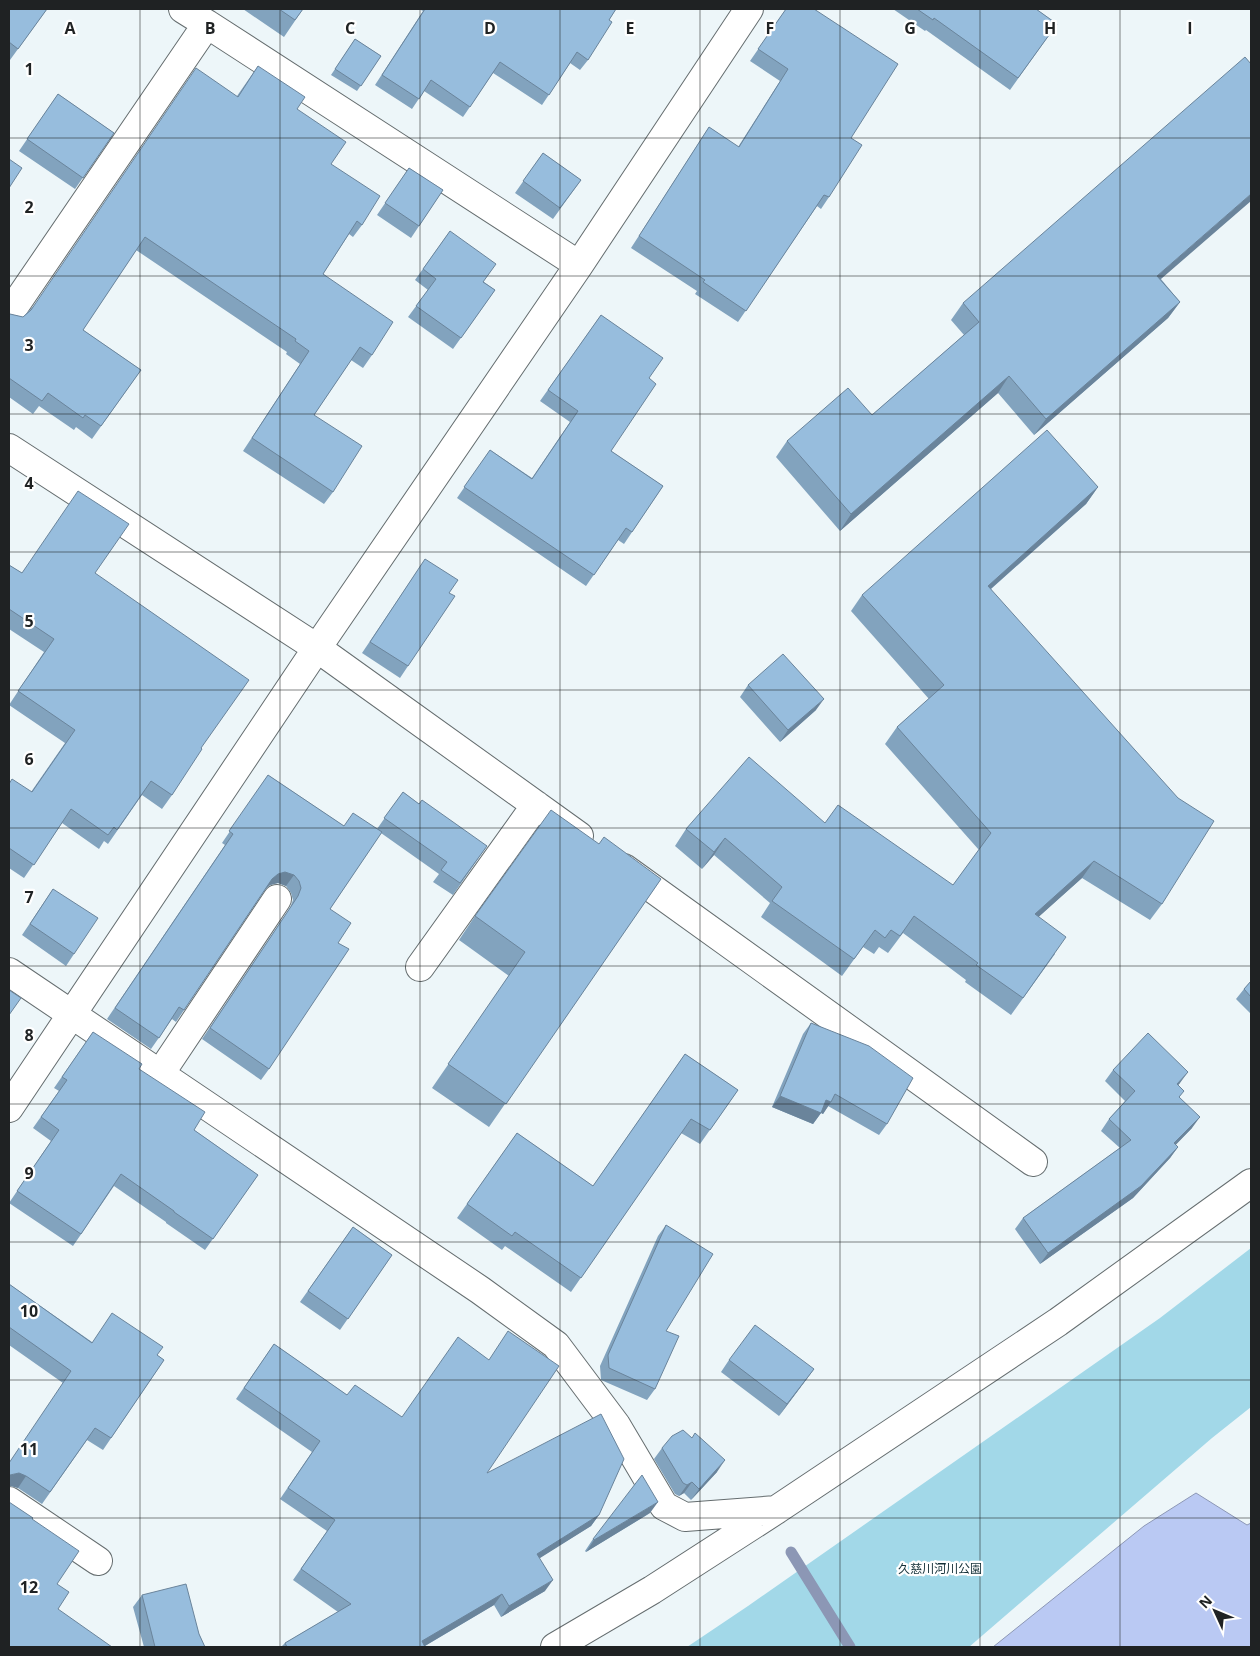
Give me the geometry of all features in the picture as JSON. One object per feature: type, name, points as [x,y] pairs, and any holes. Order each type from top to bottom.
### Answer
[{"type":"street","points":[[183,9],[579,265]]},
{"type":"street","points":[[9,1108],[317,648],[579,265],[749,9]]},
{"type":"street","points":[[9,314],[207,24]]},
{"type":"street","points":[[9,448],[317,648],[1032,1162]]},
{"type":"street","points":[[420,967],[536,805]]},
{"type":"street","points":[[160,1074],[277,899]]},
{"type":"street","points":[[9,972],[480,1290],[556,1345],[616,1425],[664,1506],[686,1517],[776,1510]]},
{"type":"street","points":[[555,1647],[652,1590],[776,1510],[1058,1322],[1251,1183]]},
{"type":"street","points":[[9,1501],[98,1562]]},
{"type":"green space","name":"久慈川河川公園","points":[[1251,1248],[1251,1407],[1212,1438],[969,1647],[687,1647],[1160,1318]]},
{"type":"shaded area","points":[[1196,1493],[1247,1525],[1251,1523],[1251,1647],[993,1647],[1144,1526]]},
{"type":"building","points":[[9,9],[47,9],[18,49],[9,42]]},
{"type":"building","points":[[279,9],[303,9],[295,20]]},
{"type":"building","points":[[425,9],[616,9],[609,20],[612,22],[588,60],[577,52],[549,95],[500,62],[470,107],[431,80],[419,99],[382,75]]},
{"type":"building","points":[[786,9],[814,9],[898,64],[851,138],[862,145],[829,197],[824,195],[746,311],[703,282],[705,280],[639,236],[709,127],[739,147],[788,69],[758,49]]},
{"type":"building","points":[[917,9],[1036,9],[1057,24],[1018,78],[934,18],[933,20]]},
{"type":"building","points":[[355,39],[381,56],[361,86],[335,69]]},
{"type":"building","points":[[1245,57],[1251,64],[1251,194],[1157,276],[1180,302],[1046,419],[1009,376],[851,514],[787,441],[848,388],[872,415],[979,322],[963,303]]},
{"type":"building","points":[[258,66],[305,97],[297,109],[346,142],[331,164],[380,196],[362,225],[357,221],[323,274],[393,322],[372,355],[360,347],[314,415],[362,446],[333,492],[252,438],[309,351],[295,341],[296,339],[145,237],[83,330],[141,370],[101,426],[85,415],[83,418],[48,393],[42,401],[9,378],[9,313],[23,317],[31,310],[196,68],[238,97]]},
{"type":"building","points":[[58,94],[114,133],[83,178],[27,139]]},
{"type":"building","points":[[543,153],[581,180],[560,208],[523,181]]},
{"type":"building","points":[[9,159],[22,168],[9,188]]},
{"type":"building","points":[[409,168],[443,190],[419,226],[385,203]]},
{"type":"building","points":[[450,231],[496,264],[483,282],[495,290],[461,338],[416,306],[436,279],[423,269]]},
{"type":"building","points":[[601,315],[663,358],[649,378],[656,384],[611,451],[663,486],[632,532],[626,528],[594,575],[464,487],[490,450],[532,479],[578,411],[548,390]]},
{"type":"building","points":[[1047,430],[1098,487],[988,586],[1178,798],[1214,821],[1162,904],[1094,861],[1035,914],[1066,937],[1023,998],[976,965],[978,963],[914,916],[900,936],[891,930],[885,938],[875,930],[854,959],[772,901],[782,887],[725,838],[714,852],[686,829],[749,757],[825,823],[838,805],[953,885],[991,833],[897,727],[944,685],[862,595]]},
{"type":"building","points":[[78,491],[129,524],[95,573],[249,680],[201,748],[172,795],[151,781],[117,830],[114,827],[108,835],[71,809],[34,865],[9,848],[9,784],[12,779],[32,792],[75,730],[18,691],[54,639],[9,609],[9,565],[22,573]]},
{"type":"building","points":[[425,559],[458,580],[449,593],[455,596],[408,666],[370,642]]},
{"type":"building","points":[[783,654],[824,699],[788,730],[748,685]]},
{"type":"building","points":[[268,775],[344,826],[353,813],[382,832],[330,909],[351,923],[338,943],[349,949],[269,1069],[210,1028],[298,896],[301,888],[299,881],[294,875],[285,872],[278,874],[272,879],[184,1010],[179,1007],[159,1038],[115,1008],[233,834],[229,831]]},
{"type":"building","points":[[403,792],[419,804],[422,800],[487,846],[460,883],[441,870],[447,862],[384,818]]},
{"type":"building","points":[[551,810],[599,844],[604,837],[661,879],[506,1104],[448,1064],[525,952],[475,916]]},
{"type":"building","points":[[53,889],[98,918],[74,954],[30,924]]},
{"type":"building","points":[[1251,981],[1251,997],[1244,989]]},
{"type":"building","points":[[9,990],[21,998],[9,1015]]},
{"type":"building","points":[[811,1023],[869,1046],[913,1078],[887,1124],[835,1094],[831,1102],[826,1100],[821,1113],[780,1096]]},
{"type":"building","points":[[93,1032],[142,1064],[139,1069],[205,1112],[194,1130],[258,1175],[213,1239],[121,1174],[81,1234],[17,1191],[59,1130],[41,1117],[67,1080],[62,1077]]},
{"type":"building","points":[[1148,1033],[1188,1072],[1177,1084],[1184,1091],[1179,1097],[1200,1117],[1174,1143],[1178,1147],[1141,1186],[1048,1253],[1023,1218],[1131,1140],[1109,1119],[1135,1091],[1113,1070]]},
{"type":"building","points":[[685,1054],[738,1090],[710,1130],[691,1119],[581,1278],[515,1232],[512,1236],[467,1204],[517,1133],[593,1186]]},
{"type":"building","points":[[666,1225],[713,1254],[666,1331],[679,1336],[655,1389],[609,1368],[608,1355]]},
{"type":"building","points":[[353,1227],[392,1255],[348,1319],[308,1291]]},
{"type":"building","points":[[9,1284],[92,1343],[112,1313],[163,1347],[157,1355],[164,1360],[111,1438],[95,1428],[50,1492],[19,1473],[9,1476],[9,1463],[71,1371],[9,1327]]},
{"type":"building","points":[[755,1325],[814,1369],[787,1404],[729,1360]]},
{"type":"building","points":[[508,1331],[559,1366],[487,1473],[601,1414],[624,1459],[599,1515],[537,1554],[553,1580],[509,1606],[502,1594],[422,1641],[425,1647],[287,1647],[285,1643],[351,1604],[301,1569],[335,1520],[288,1488],[320,1441],[244,1388],[274,1344],[347,1395],[355,1385],[402,1417],[458,1337],[489,1360]]},
{"type":"building","points":[[683,1430],[692,1438],[695,1433],[725,1460],[699,1489],[692,1482],[687,1485],[683,1483],[662,1448],[672,1436]]},
{"type":"building","points":[[642,1475],[658,1502],[594,1540],[593,1539]]},
{"type":"building","points":[[9,1502],[79,1551],[57,1584],[69,1592],[58,1609],[112,1647],[9,1647]]},
{"type":"building","points":[[186,1584],[199,1634],[205,1647],[155,1647],[142,1595]]},
{"type":"waterway","points":[[791,1552],[850,1647]]}]
